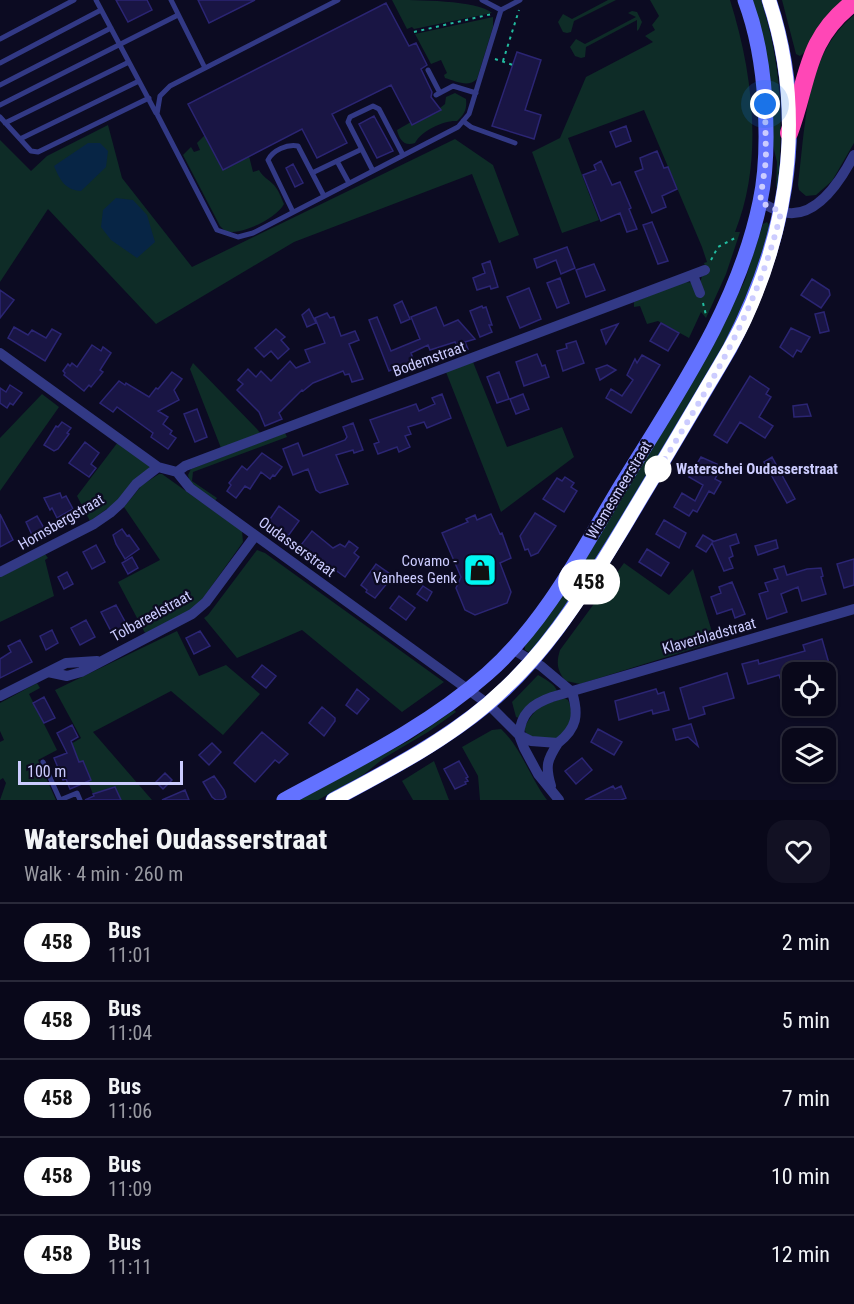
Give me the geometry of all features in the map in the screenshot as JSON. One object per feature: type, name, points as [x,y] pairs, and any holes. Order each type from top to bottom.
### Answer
[{"type":"highway","points":[[789,133],[799,106],[803,81],[820,37],[833,20],[854,2]]},
{"type":"main road","name":"Wiemesmeerstraat","points":[[284,800],[411,731],[489,673],[512,649],[540,615],[570,572],[708,341],[742,267],[760,202],[766,160],[764,84],[756,40],[745,0]]},
{"type":"main road","name":"Wiemesmeerstraat","points":[[333,800],[452,731],[488,704],[532,662],[588,585],[730,348],[762,278],[773,246],[781,212],[788,159],[788,92],[783,52],[769,0]]},
{"type":"street","points":[[760,202],[781,212],[791,213],[806,209],[822,200],[842,177],[854,155]]},
{"type":"street","name":"Bodemstraat","points":[[177,472],[185,466],[693,275],[707,266]]},
{"type":"street","points":[[693,275],[700,294]]},
{"type":"street","points":[[4,360],[158,467],[177,472]]},
{"type":"street","name":"Hornsbergstraat","points":[[0,572],[94,524],[110,513],[136,484],[158,467]]},
{"type":"street","name":"Oudasserstraat","points":[[177,472],[190,488],[488,704],[519,735],[538,774],[556,796]]},
{"type":"street","name":"Tolbareelstraat","points":[[0,696],[66,663],[100,661],[192,614],[206,602],[255,536]]},
{"type":"street","name":"Klaverbladstraat","points":[[519,735],[524,714],[536,703],[854,609]]},
{"type":"street","points":[[512,649],[541,666],[572,692],[576,704],[576,720],[569,733],[558,743],[541,744],[519,735]]},
{"type":"street","name":"Oudasserstraat","points":[[556,796],[546,771],[549,757],[558,743]]},
{"type":"lane","points":[[0,39],[74,0]]},
{"type":"lane","points":[[96,0],[217,230],[238,237],[253,233],[458,128],[469,114],[501,11],[520,0]]},
{"type":"lane","points":[[482,0],[501,11]]},
{"type":"lane","points":[[173,1],[205,68]]},
{"type":"lane","points":[[157,114],[160,96],[170,86],[334,1]]},
{"type":"lane","points":[[0,63],[101,10]]},
{"type":"lane","points":[[0,105],[178,15]]},
{"type":"lane","points":[[0,85],[111,28]]},
{"type":"lane","points":[[5,123],[129,62]]},
{"type":"lane","points":[[428,70],[438,94],[453,86],[476,93]]},
{"type":"lane","points":[[20,139],[139,81]]},
{"type":"lane","points":[[0,117],[31,151],[38,152],[148,98]]},
{"type":"lane","points":[[373,171],[348,122],[350,117],[373,106],[380,109],[403,155]]},
{"type":"lane","points":[[464,121],[471,127],[515,143]]},
{"type":"lane","points":[[293,212],[268,160],[271,154],[290,144],[298,146],[324,196]]},
{"type":"lane","points":[[312,173],[362,149]]},
{"type":"lane","points":[[338,161],[349,183]]},
{"type":"lane","points":[[43,762],[60,800],[77,793],[80,800]]},
{"type":"path","points":[[503,61],[519,10]]},
{"type":"path","points":[[414,32],[501,11]]},
{"type":"path","points":[[488,56],[513,65]]},
{"type":"path","points":[[707,266],[718,247],[739,236]]},
{"type":"path","points":[[700,294],[707,316]]},
{"type":"green space","points":[[392,0],[460,3],[474,5],[492,13],[407,29]]},
{"type":"green space","points":[[608,0],[616,0],[574,21],[571,32],[563,32],[558,22],[563,14],[572,19]]},
{"type":"green space","points":[[650,0],[730,0],[745,57],[749,87],[752,146],[750,176],[735,232],[740,232],[726,274],[706,318],[701,312],[689,338],[658,321],[647,324],[640,306],[634,307],[634,302],[684,282],[700,283],[702,276],[708,274],[702,247],[644,110],[568,138],[599,220],[562,233],[532,152],[560,138],[586,77],[653,42],[645,36],[655,30],[652,25],[659,16]]},
{"type":"green space","points":[[752,0],[761,0],[777,70],[780,137],[778,186],[776,188],[777,162]]},
{"type":"green space","points":[[782,0],[847,0],[800,56],[796,54]]},
{"type":"green space","points":[[637,12],[642,22],[637,31],[637,20],[586,47],[585,57],[575,56],[570,47],[576,39],[585,44],[636,17],[628,13]]},
{"type":"green space","points":[[854,15],[854,143],[832,181],[816,195],[806,196],[799,190],[798,185],[810,93],[825,51]]},
{"type":"green space","points":[[493,17],[493,27],[477,79],[470,83],[445,78],[444,75],[447,73],[441,60],[431,64],[415,34]]},
{"type":"green space","points":[[455,93],[466,99],[465,111],[457,121],[433,127],[422,134],[415,143],[408,144],[403,141],[397,130],[411,122],[413,125],[440,111],[445,104],[446,97]]},
{"type":"green space","points":[[108,125],[122,178],[192,267],[455,139],[493,165],[519,235],[499,243],[472,174],[294,242],[156,324],[48,209],[0,282],[0,140],[31,171],[47,156]]},
{"type":"green space","points":[[205,135],[223,170],[249,156],[253,172],[259,170],[279,192],[284,204],[280,210],[267,220],[241,231],[226,232],[220,226],[183,155],[191,147],[194,152],[200,150],[197,143]]},
{"type":"green space","points":[[767,222],[771,228],[745,302],[718,357],[613,532],[555,622],[532,650],[529,652],[525,650],[525,644],[573,580],[715,341],[745,280],[763,224]]},
{"type":"green space","points":[[473,362],[507,447],[562,427],[574,457],[501,512],[446,372]]},
{"type":"green space","points":[[193,363],[260,433],[221,448],[190,369]]},
{"type":"green space","points":[[42,394],[59,407],[0,491],[0,438]]},
{"type":"green space","points":[[285,433],[287,437],[193,472],[192,481],[217,498],[215,501],[190,483],[188,475],[191,469]]},
{"type":"green space","points":[[118,442],[150,467],[118,501],[90,521],[77,496]]},
{"type":"green space","points":[[159,474],[242,531],[243,542],[196,608],[145,633],[118,582],[160,560],[124,507],[142,485]]},
{"type":"green space","points":[[257,550],[265,553],[444,682],[402,712],[302,630],[237,658],[204,618]]},
{"type":"green space","points":[[45,554],[48,558],[45,560],[54,596],[0,622],[0,577]]},
{"type":"green space","points":[[624,563],[669,595],[693,569],[715,642],[580,684],[566,681],[558,667],[560,650]]},
{"type":"green space","points":[[177,631],[199,676],[226,665],[260,694],[223,735],[171,691],[93,732],[152,800],[121,800],[114,787],[93,794],[88,782],[91,780],[83,761],[79,762],[71,744],[81,738],[55,690]]},
{"type":"green space","points":[[538,675],[552,684],[557,691],[519,718],[516,717],[512,702]]},
{"type":"green space","points":[[37,683],[40,688],[29,694],[57,750],[38,760],[56,800],[0,800],[6,783],[3,778],[0,780],[0,742],[4,740],[0,731],[0,703]]},
{"type":"green space","points":[[564,698],[568,700],[570,707],[570,721],[568,728],[558,738],[543,741],[526,733],[524,728],[536,711],[544,705]]},
{"type":"green space","points":[[454,710],[456,712],[384,758],[363,775],[318,800],[299,800],[412,739]]},
{"type":"green space","points":[[501,729],[520,753],[547,800],[480,800],[478,776],[462,747],[492,730]]},
{"type":"green space","points":[[434,761],[449,800],[413,800],[402,781]]},
{"type":"water","points":[[88,143],[100,143],[108,151],[106,167],[81,191],[71,189],[58,176],[54,166]]},
{"type":"water","points":[[116,198],[133,200],[147,215],[155,242],[137,258],[111,240],[101,227],[103,210]]},
{"type":"building","points":[[116,0],[147,0],[152,10],[128,22]]},
{"type":"building","points":[[198,0],[255,0],[209,23]]},
{"type":"building","points":[[386,3],[409,46],[416,43],[427,65],[421,69],[432,92],[431,97],[441,110],[412,125],[391,85],[332,114],[347,143],[317,158],[302,129],[223,170],[188,104]]},
{"type":"building","points":[[517,52],[541,60],[525,110],[541,115],[534,139],[492,126]]},
{"type":"building","points":[[374,116],[393,151],[377,158],[359,124]]},
{"type":"building","points":[[626,126],[631,141],[616,147],[610,132]]},
{"type":"building","points":[[657,151],[664,168],[668,167],[677,189],[662,196],[666,207],[652,213],[635,172],[643,169],[640,158]]},
{"type":"building","points":[[601,161],[612,185],[620,182],[637,229],[627,232],[620,213],[601,221],[583,175],[596,170],[594,165]]},
{"type":"building","points":[[293,164],[303,183],[295,187],[286,168]]},
{"type":"building","points":[[652,222],[668,261],[658,264],[643,225]]},
{"type":"building","points":[[567,247],[575,268],[561,274],[556,260],[537,268],[534,259]]},
{"type":"building","points":[[490,261],[498,287],[491,289],[490,286],[477,290],[473,278],[485,273],[482,264]]},
{"type":"building","points":[[594,264],[605,290],[586,297],[576,270]]},
{"type":"building","points":[[560,278],[569,303],[557,308],[547,283]]},
{"type":"building","points":[[812,279],[829,290],[830,295],[821,308],[801,295]]},
{"type":"building","points":[[529,288],[541,319],[520,328],[507,297]]},
{"type":"building","points":[[0,290],[14,300],[0,318]]},
{"type":"building","points":[[402,301],[410,319],[401,323],[394,305]]},
{"type":"building","points":[[482,306],[486,307],[492,332],[480,337],[470,311]]},
{"type":"building","points":[[436,307],[444,326],[458,320],[475,339],[465,342],[468,349],[459,352],[455,342],[430,350],[428,345],[411,353],[417,369],[408,372],[406,366],[401,368],[400,366],[389,371],[369,320],[377,317],[391,351],[420,339],[411,317]]},
{"type":"building","points":[[309,309],[316,323],[307,327],[302,315]]},
{"type":"building","points":[[824,312],[829,331],[820,333],[815,314]]},
{"type":"building","points":[[327,313],[330,318],[334,317],[341,336],[355,331],[359,340],[349,344],[363,379],[352,382],[349,374],[345,375],[343,371],[313,383],[302,390],[279,413],[282,419],[265,426],[259,412],[237,390],[243,384],[238,380],[248,369],[256,377],[261,371],[271,381],[290,361],[296,368],[310,362],[305,350],[325,343],[315,318]]},
{"type":"building","points":[[661,323],[679,333],[668,351],[650,341]]},
{"type":"building","points":[[618,324],[606,344],[601,330]]},
{"type":"building","points":[[14,327],[28,335],[32,330],[46,338],[52,329],[61,334],[45,361],[8,338]]},
{"type":"building","points":[[791,328],[810,337],[801,352],[797,350],[793,357],[780,347]]},
{"type":"building","points":[[276,329],[285,337],[281,340],[289,349],[278,359],[271,351],[264,357],[255,348]]},
{"type":"building","points":[[576,341],[584,363],[563,371],[557,351],[567,348],[566,344]]},
{"type":"building","points":[[92,345],[101,351],[103,347],[111,353],[100,370],[103,372],[91,387],[89,385],[84,391],[64,375],[63,371],[68,364],[70,366],[72,363],[77,367]]},
{"type":"building","points":[[537,354],[542,366],[545,365],[549,377],[524,386],[516,362]]},
{"type":"building","points":[[642,355],[660,365],[631,413],[606,398],[611,389],[622,396],[633,380],[627,375],[635,359],[637,363]]},
{"type":"building","points":[[607,365],[616,370],[600,380],[596,369]]},
{"type":"building","points":[[172,372],[182,379],[174,390],[179,400],[158,411],[168,417],[163,424],[172,431],[170,434],[176,438],[168,449],[151,437],[153,433],[117,407],[113,412],[100,403],[119,381],[149,397]]},
{"type":"building","points":[[499,372],[509,399],[497,403],[487,377]]},
{"type":"building","points":[[750,376],[769,389],[766,394],[771,397],[759,417],[773,426],[765,438],[740,422],[727,443],[714,435]]},
{"type":"building","points":[[10,385],[22,393],[13,405],[10,403],[7,408],[0,403],[0,388],[6,392]]},
{"type":"building","points":[[442,394],[451,418],[427,428],[424,422],[408,427],[411,434],[405,436],[410,447],[399,452],[397,447],[378,454],[374,444],[379,442],[370,420],[416,404],[419,411],[435,404],[432,398]]},
{"type":"building","points":[[523,394],[529,409],[516,414],[510,399]]},
{"type":"building","points":[[807,404],[811,416],[794,417],[793,406]]},
{"type":"building","points":[[197,409],[207,437],[195,442],[184,414]]},
{"type":"building","points":[[62,422],[71,428],[58,449],[54,451],[44,445],[56,426],[58,427]]},
{"type":"building","points":[[353,423],[363,450],[354,453],[353,450],[336,455],[348,484],[320,493],[316,490],[308,469],[293,475],[283,449],[298,443],[303,456],[345,440],[347,437],[343,427]]},
{"type":"building","points":[[85,442],[99,453],[91,464],[96,468],[89,477],[69,463]]},
{"type":"building","points":[[262,453],[282,467],[270,479],[261,472],[250,489],[245,486],[236,498],[227,491],[231,485],[229,483],[242,466],[247,470]]},
{"type":"building","points":[[701,457],[717,464],[714,470],[718,473],[715,479],[721,482],[714,494],[709,491],[697,512],[693,510],[689,516],[674,507],[682,493],[695,501],[703,485],[689,477]]},
{"type":"building","points":[[772,457],[795,499],[787,503],[764,462]]},
{"type":"building","points":[[565,477],[574,483],[571,487],[577,491],[564,512],[543,499],[557,478],[562,481]]},
{"type":"building","points":[[60,493],[62,498],[66,496],[73,509],[57,518],[44,498]]},
{"type":"building","points":[[279,506],[299,521],[288,536],[268,522]]},
{"type":"building","points":[[535,513],[556,526],[538,553],[531,556],[528,549],[525,550],[520,536]]},
{"type":"building","points":[[0,514],[13,540],[0,547]]},
{"type":"building","name":"Covamo - Vanhees Genk","points":[[491,514],[500,534],[502,533],[511,558],[500,563],[511,592],[507,603],[475,615],[465,610],[456,588],[461,577],[442,533],[468,522],[466,519],[475,515],[477,520]]},
{"type":"building","points":[[37,516],[44,528],[32,535],[26,522]]},
{"type":"building","points":[[664,520],[686,533],[679,548],[656,534]]},
{"type":"building","points":[[122,529],[139,549],[125,559],[113,535]]},
{"type":"building","points":[[312,531],[333,548],[340,544],[345,547],[349,541],[358,548],[354,553],[359,557],[345,577],[301,545]]},
{"type":"building","points":[[736,534],[739,543],[730,546],[733,556],[729,558],[733,568],[724,571],[712,543],[706,552],[696,546],[703,535],[712,542]]},
{"type":"building","points":[[776,540],[778,548],[758,555],[755,546]]},
{"type":"building","points":[[96,545],[105,562],[92,569],[83,552]]},
{"type":"building","points":[[647,549],[669,563],[661,576],[639,562]]},
{"type":"building","points":[[132,557],[138,568],[128,574],[122,563]]},
{"type":"building","points":[[854,559],[854,585],[844,588],[837,564]]},
{"type":"building","points":[[376,564],[393,576],[375,598],[361,585]]},
{"type":"building","points":[[784,566],[787,575],[807,569],[821,568],[826,594],[802,601],[798,587],[781,594],[787,612],[767,619],[759,594],[768,591],[765,583],[778,579],[774,569]]},
{"type":"building","points":[[67,572],[73,584],[64,589],[58,577]]},
{"type":"building","points":[[732,582],[745,614],[735,618],[732,609],[717,614],[711,597],[721,593],[719,587]]},
{"type":"building","points":[[423,586],[432,592],[427,601],[417,594]]},
{"type":"building","points":[[399,596],[415,608],[406,620],[390,608]]},
{"type":"building","points":[[116,605],[128,627],[113,635],[101,612]]},
{"type":"building","points":[[86,620],[95,637],[80,645],[71,628]]},
{"type":"building","points":[[52,630],[58,643],[46,650],[40,636]]},
{"type":"building","points":[[200,631],[210,646],[194,654],[186,638]]},
{"type":"building","points":[[822,639],[829,662],[782,662],[782,683],[779,675],[748,684],[742,664],[758,660],[759,664],[805,651],[803,645]]},
{"type":"building","points":[[20,640],[32,662],[0,678],[0,659],[11,652],[8,646]]},
{"type":"building","points":[[262,665],[276,676],[266,688],[252,677]]},
{"type":"building","points":[[727,673],[734,698],[703,707],[705,714],[689,719],[680,688]]},
{"type":"building","points":[[357,689],[369,699],[357,714],[346,705]]},
{"type":"building","points":[[656,689],[658,694],[664,692],[669,710],[653,714],[652,710],[619,720],[615,701]]},
{"type":"building","points":[[44,697],[55,718],[44,723],[33,703]]},
{"type":"building","points":[[322,707],[335,718],[324,736],[309,723]]},
{"type":"building","points":[[691,724],[698,746],[688,737],[676,740],[673,729]]},
{"type":"building","points":[[72,725],[78,737],[71,741],[79,762],[83,761],[91,780],[70,789],[66,779],[63,780],[54,758],[67,753],[57,733]]},
{"type":"building","points":[[598,729],[622,742],[614,755],[591,742]]},
{"type":"building","points":[[262,732],[288,754],[279,763],[275,760],[255,782],[234,763]]},
{"type":"building","points":[[212,743],[221,752],[209,765],[199,755]]},
{"type":"building","points":[[582,758],[592,770],[576,784],[565,771]]},
{"type":"building","points":[[459,761],[468,781],[455,789],[444,769]]},
{"type":"building","points":[[165,773],[172,780],[163,789],[156,782]]},
{"type":"building","points":[[214,776],[224,790],[226,797],[222,800],[212,797],[203,782]]},
{"type":"building","points":[[613,786],[615,789],[621,786],[626,798],[585,800]]},
{"type":"building","points":[[115,787],[121,800],[85,800],[94,796],[93,794]]},
{"type":"building","points":[[185,790],[189,800],[162,800]]},
{"type":"bus line","name":"458","points":[[333,800],[452,731],[488,704],[532,662],[588,585],[730,348],[745,320],[773,246],[785,187],[789,133],[788,92],[783,52],[769,0]]},
{"type":"place","name":"Waterschei Oudasserstraat","points":[[658,469]]},
{"type":"place","name":"Covamo - Vanhees Genk","points":[[480,570]]},
{"type":"route","points":[[658,469],[653,478],[745,320],[773,246],[781,212],[760,202],[766,160],[765,104]]}]
